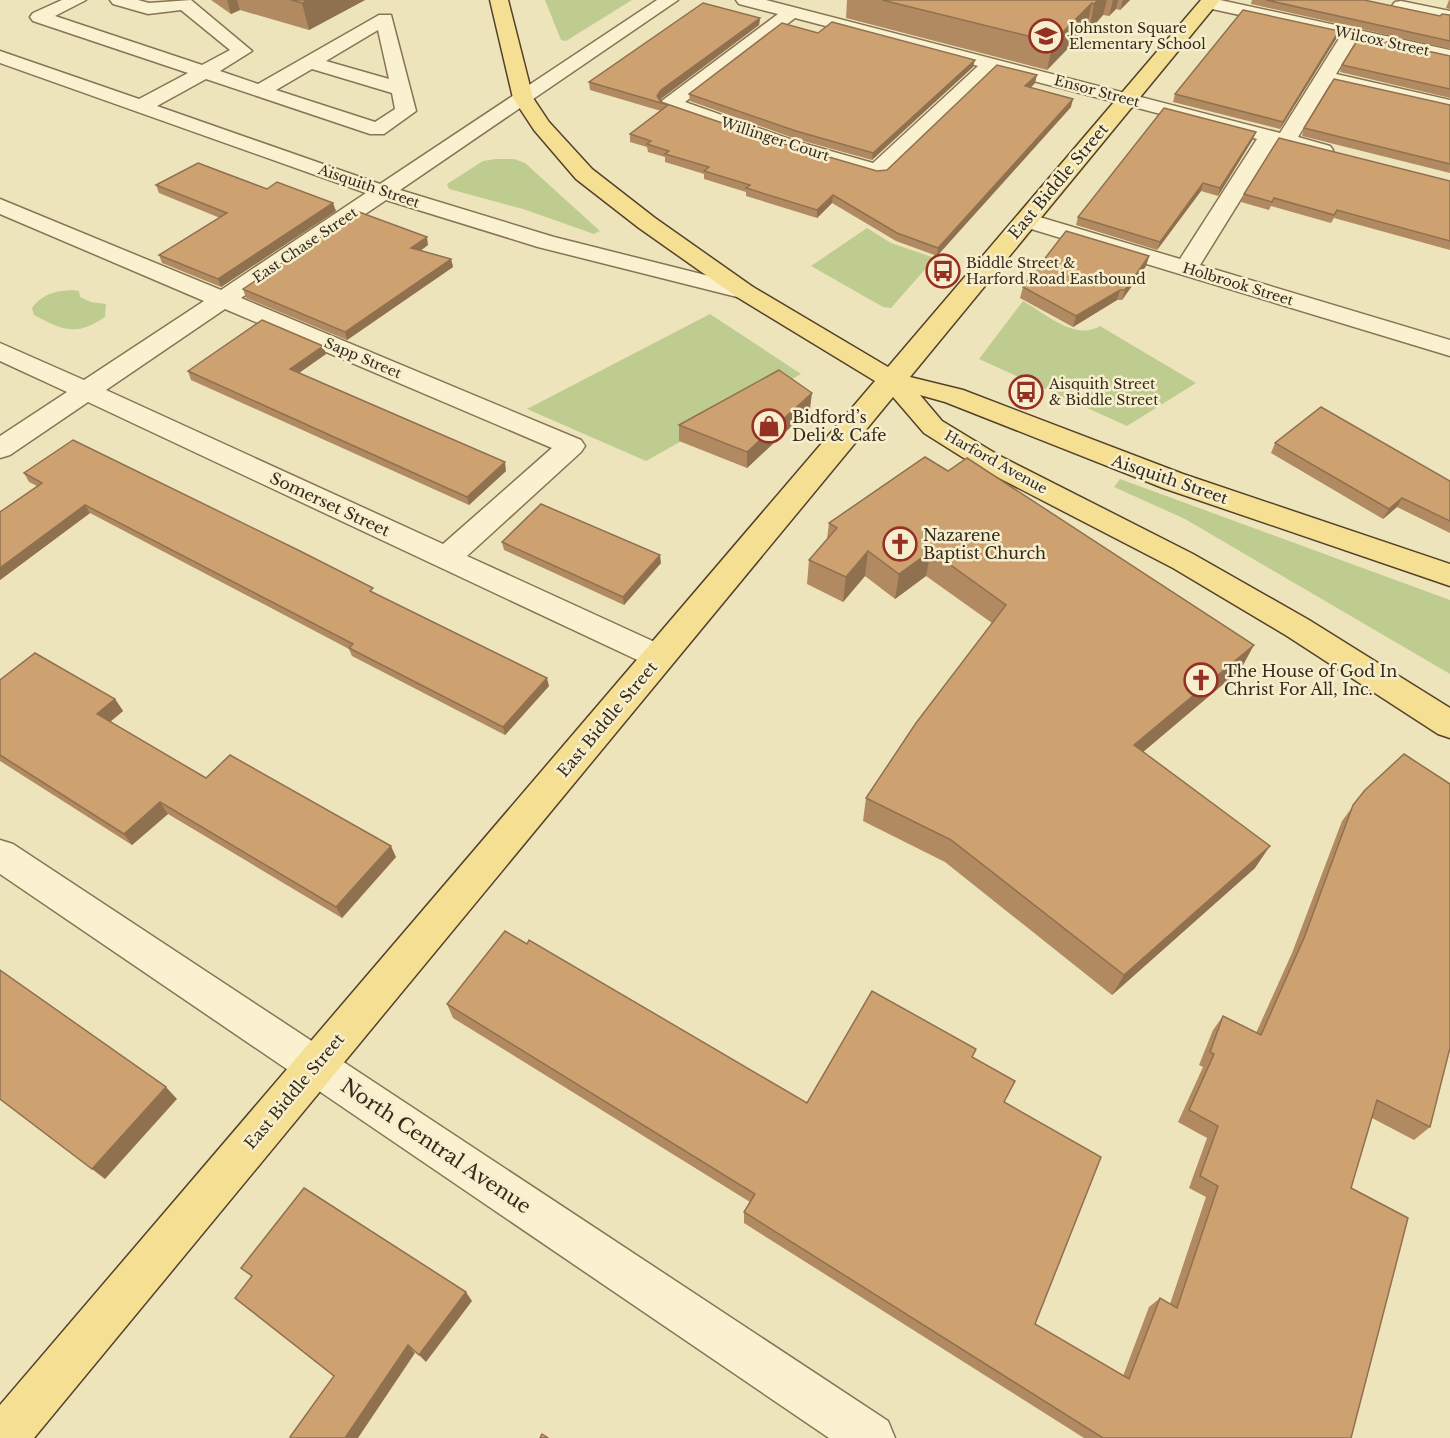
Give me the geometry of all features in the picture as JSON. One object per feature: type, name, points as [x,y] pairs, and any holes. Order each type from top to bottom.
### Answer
[{"type":"main road","name":"Harford Avenue","points":[[499,0],[523,98],[541,126],[584,174],[666,237],[745,292],[892,380],[933,427],[988,461],[1183,561],[1298,628],[1450,725]]},
{"type":"main road","name":"East Biddle Street","points":[[3,1438],[1210,1]]},
{"type":"main road","name":"Aisquith Street","points":[[892,380],[954,396],[1173,481],[1450,575]]},
{"type":"street","points":[[77,0],[39,18],[376,130],[406,111],[385,19],[259,91]]},
{"type":"street","points":[[119,0],[148,9],[182,2],[243,49],[239,55],[140,107]]},
{"type":"street","name":"East Chase Street","points":[[0,449],[669,0]]},
{"type":"street","name":"Ensor Street","points":[[745,0],[1341,154]]},
{"type":"street","name":"Wilcox Street","points":[[1210,1],[1450,56]]},
{"type":"street","points":[[1380,40],[1402,3],[1450,16]]},
{"type":"street","name":"Willinger Court","points":[[792,12],[669,104],[788,145],[877,171],[991,63]]},
{"type":"street","points":[[1186,268],[1278,138],[1325,77],[1351,34]]},
{"type":"street","name":"Aisquith Street","points":[[0,57],[383,192],[557,245],[745,292]]},
{"type":"street","points":[[310,62],[401,89]]},
{"type":"street","points":[[1325,77],[1450,106]]},
{"type":"street","name":"Sapp Street","points":[[0,206],[571,446],[446,558]]},
{"type":"street","name":"Holbrook Street","points":[[1026,220],[1450,348]]},
{"type":"street","name":"Somerset Street","points":[[0,351],[659,657]]},
{"type":"street","name":"North Central Avenue","points":[[0,855],[871,1438]]},
{"type":"green space","points":[[545,0],[632,0],[566,41],[561,40]]},
{"type":"green space","points":[[514,159],[525,163],[600,231],[594,234],[523,209],[449,189],[447,184],[483,161]]},
{"type":"green space","points":[[867,228],[891,243],[935,258],[891,308],[883,307],[811,266]]},
{"type":"green space","points":[[79,291],[80,297],[91,302],[106,304],[105,317],[86,327],[69,329],[34,315],[32,308],[46,296],[55,292]]},
{"type":"green space","points":[[1023,301],[1051,319],[1071,328],[1090,330],[1100,326],[1196,383],[1127,426],[979,359]]},
{"type":"green space","points":[[710,314],[801,374],[646,461],[527,409]]},
{"type":"green space","points":[[1120,479],[1450,600],[1450,674],[1185,519],[1114,487]]},
{"type":"building","points":[[291,0],[309,0],[302,3]]},
{"type":"building","name":"Johnston Square Elementary School","points":[[882,0],[1098,0],[1092,3],[1053,42]]},
{"type":"building","points":[[1266,0],[1364,0],[1440,16],[1450,15],[1450,41]]},
{"type":"building","points":[[703,3],[760,18],[661,90],[657,96],[661,102],[781,143],[877,171],[887,170],[997,65],[1037,75],[1025,86],[1073,99],[938,248],[897,233],[833,195],[817,210],[746,188],[750,185],[704,171],[709,167],[665,154],[669,151],[647,144],[651,141],[630,134],[668,105],[589,82]]},
{"type":"building","points":[[1243,10],[1339,31],[1283,122],[1175,94]]},
{"type":"building","points":[[832,22],[975,60],[873,153],[796,131],[689,94],[782,23],[818,33]]},
{"type":"building","points":[[1360,36],[1450,56],[1450,89],[1342,65]]},
{"type":"building","points":[[1334,79],[1450,105],[1450,164],[1304,128]]},
{"type":"building","points":[[1164,108],[1256,132],[1220,188],[1203,183],[1160,242],[1078,217]]},
{"type":"building","points":[[1279,138],[1450,181],[1450,241],[1337,210],[1334,215],[1274,198],[1272,202],[1244,194]]},
{"type":"building","points":[[198,163],[267,189],[277,182],[333,203],[218,279],[159,255],[227,213],[156,185]]},
{"type":"building","points":[[359,212],[427,237],[411,248],[451,259],[345,332],[243,289]]},
{"type":"building","points":[[1066,231],[1149,256],[1125,290],[1120,290],[1076,316],[1023,287]]},
{"type":"building","points":[[262,320],[323,346],[290,369],[505,462],[467,497],[188,371]]},
{"type":"building","points":[[779,370],[812,393],[747,452],[679,425]]},
{"type":"building","points":[[1321,407],[1450,481],[1450,521],[1402,498],[1389,509],[1275,443]]},
{"type":"building","points":[[73,440],[298,550],[373,588],[370,591],[547,678],[503,727],[349,648],[353,644],[85,505],[0,568],[0,512],[42,483],[24,473]]},
{"type":"building","points":[[925,457],[948,471],[967,458],[1254,645],[1134,745],[1270,846],[1124,975],[951,840],[866,798],[916,723],[1006,605],[931,551],[899,574],[868,551],[846,577],[809,560],[837,528],[829,523]]},
{"type":"building","points":[[541,504],[660,555],[623,597],[502,542]]},
{"type":"building","points":[[35,653],[115,699],[97,714],[206,778],[230,755],[391,846],[336,907],[160,802],[124,834],[0,755],[0,680]]},
{"type":"building","points":[[1404,754],[1450,784],[1450,1048],[1430,1127],[1377,1100],[1351,1188],[1408,1218],[1351,1438],[1103,1438],[744,1212],[755,1194],[447,1004],[505,931],[527,944],[529,940],[807,1103],[872,991],[976,1049],[972,1057],[1015,1081],[1004,1102],[1101,1157],[1035,1324],[1129,1379],[1160,1298],[1177,1308],[1218,1186],[1200,1176],[1218,1126],[1189,1110],[1214,1054],[1210,1052],[1223,1016],[1261,1035],[1304,938],[1353,805],[1365,790]]},
{"type":"building","points":[[0,970],[166,1087],[92,1169],[0,1099]]},
{"type":"building","points":[[304,1188],[466,1292],[419,1355],[408,1345],[345,1438],[290,1437],[334,1376],[235,1298],[252,1276],[241,1268]]},
{"type":"place","name":"Johnston Square Elementary School","points":[[1046,36]]},
{"type":"place","name":"Biddle Street & Harford Road Eastbound","points":[[943,271]]},
{"type":"place","name":"Aisquith Street & Biddle Street","points":[[1026,392]]},
{"type":"place","name":"Bidford’s Deli & Cafe","points":[[769,426]]},
{"type":"place","name":"Nazarene Baptist Church","points":[[900,544]]},
{"type":"place","name":"The House of God In Christ For All, Inc.","points":[[1201,680]]}]
